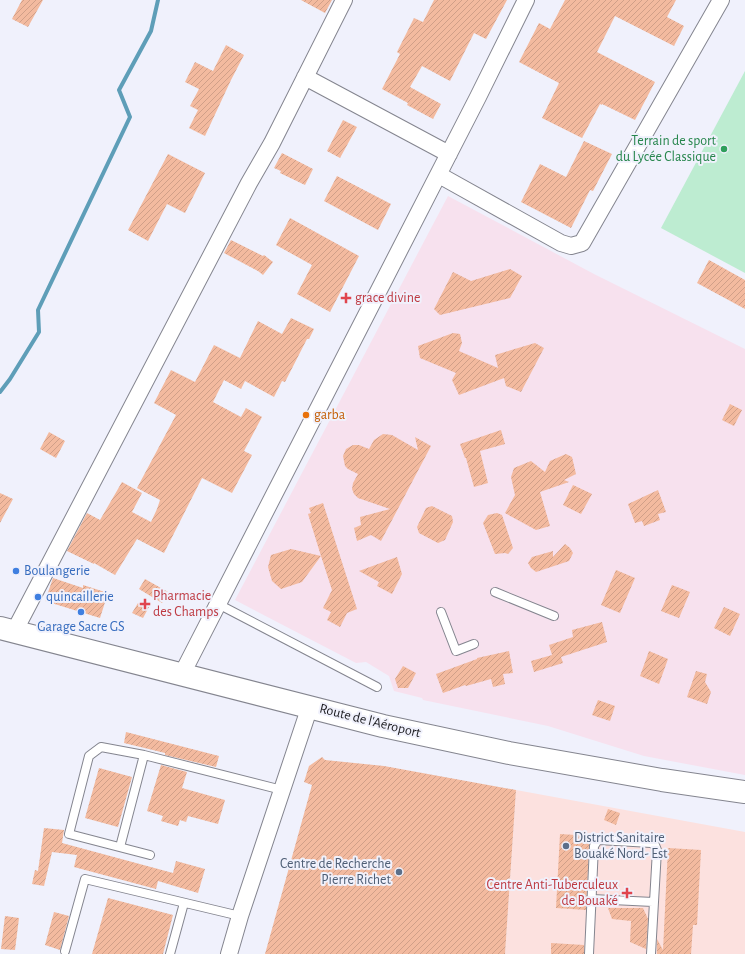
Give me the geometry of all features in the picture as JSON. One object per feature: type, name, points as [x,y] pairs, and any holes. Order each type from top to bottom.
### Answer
[{"type":"main road","name":"Route de l'Aéroport","points":[[7,630],[310,706],[383,726],[509,754],[662,780],[745,792]]},
{"type":"street","points":[[7,630],[272,143],[344,0]]},
{"type":"street","points":[[182,674],[439,174],[526,0]]},
{"type":"street","points":[[439,174],[562,243],[571,246],[582,243],[721,0]]},
{"type":"street","points":[[305,77],[449,154]]},
{"type":"street","points":[[229,954],[240,916],[310,706]]},
{"type":"lane","points":[[495,592],[554,616]]},
{"type":"lane","points":[[218,604],[377,688]]},
{"type":"lane","points":[[441,612],[456,651],[474,644]]},
{"type":"lane","points":[[150,855],[69,834],[89,756],[101,747],[144,755],[282,790]]},
{"type":"lane","points":[[120,847],[144,755]]},
{"type":"lane","points":[[589,954],[594,846],[598,840],[651,843],[655,845],[657,850],[650,954]]},
{"type":"lane","points":[[65,951],[85,879],[240,916]]},
{"type":"lane","points":[[592,899],[654,902]]},
{"type":"lane","points":[[170,954],[184,903]]},
{"type":"shaded area","points":[[448,196],[594,274],[745,349],[745,775],[644,756],[548,726],[423,700],[422,698],[394,691],[389,676],[366,662],[356,663],[235,600]]},
{"type":"shaded area","name":"Centre Anti-Tuberculeux de Bouaké","points":[[516,790],[745,832],[745,954],[505,954]]},
{"type":"green space","name":"Terrain de sport du Lycée Classique","points":[[745,71],[745,273],[661,228]]},
{"type":"building","points":[[22,0],[43,0],[28,27],[12,19]]},
{"type":"building","points":[[301,0],[332,0],[325,13]]},
{"type":"building","points":[[434,0],[507,0],[486,39],[474,33],[450,81],[422,66],[410,87],[441,104],[433,119],[382,89],[400,54],[397,52],[414,18],[423,22]]},
{"type":"building","points":[[565,0],[676,0],[667,17],[684,26],[674,46],[615,16],[597,52],[655,82],[635,120],[600,104],[582,138],[542,118],[559,83],[519,62],[539,23],[550,29]]},
{"type":"building","points":[[226,45],[244,55],[205,136],[189,128],[198,110],[190,106],[199,89],[185,82],[195,62],[213,71]]},
{"type":"building","points":[[343,120],[357,127],[340,158],[327,151]]},
{"type":"building","points":[[584,141],[612,154],[593,191],[590,190],[571,228],[521,202],[540,164],[566,177]]},
{"type":"building","points":[[282,153],[313,169],[305,185],[280,173],[281,171],[274,168]]},
{"type":"building","points":[[168,154],[205,173],[185,213],[167,204],[148,241],[128,230]]},
{"type":"building","points":[[337,176],[391,204],[378,230],[324,201]]},
{"type":"building","points":[[290,218],[359,256],[330,312],[297,294],[312,265],[276,245]]},
{"type":"building","points":[[231,240],[263,256],[264,255],[273,262],[263,275],[224,253]]},
{"type":"building","points":[[709,260],[745,280],[745,309],[697,283]]},
{"type":"building","points":[[510,269],[522,276],[510,298],[440,315],[434,309],[453,272],[471,281]]},
{"type":"building","points":[[291,318],[314,329],[309,339],[307,339],[285,382],[282,381],[274,397],[245,381],[241,389],[224,380],[213,402],[241,417],[246,408],[262,417],[244,451],[252,455],[232,493],[202,478],[164,553],[137,539],[115,575],[94,563],[67,551],[87,513],[100,520],[122,482],[142,493],[132,512],[151,522],[160,500],[137,488],[176,415],[154,403],[171,370],[195,382],[214,345],[240,358],[258,321],[282,334]]},
{"type":"building","points":[[453,333],[460,334],[462,343],[459,351],[498,368],[495,355],[535,343],[544,348],[521,392],[506,386],[504,378],[459,395],[452,380],[456,373],[420,358],[418,346]]},
{"type":"building","points":[[730,404],[742,410],[734,426],[722,420]]},
{"type":"building","points":[[501,430],[505,444],[480,451],[488,483],[474,487],[466,458],[460,444]]},
{"type":"building","points":[[49,432],[65,441],[56,458],[40,449]]},
{"type":"building","points":[[383,434],[392,435],[418,450],[415,437],[431,446],[381,541],[371,535],[357,541],[354,528],[361,525],[360,517],[390,509],[358,498],[354,494],[352,489],[353,483],[358,474],[345,466],[343,456],[346,449],[353,445],[359,445],[369,449],[374,440]]},
{"type":"building","points":[[566,454],[572,457],[576,474],[564,480],[569,482],[540,492],[550,526],[536,530],[505,513],[515,495],[511,477],[514,468],[531,461],[545,472],[550,461]]},
{"type":"building","points":[[573,485],[592,494],[581,514],[563,505]]},
{"type":"building","points":[[658,490],[666,512],[658,514],[660,520],[644,526],[642,521],[635,523],[628,504]]},
{"type":"building","points":[[0,493],[13,499],[0,523]]},
{"type":"building","points":[[323,503],[357,609],[347,613],[340,627],[327,620],[331,612],[323,608],[332,590],[308,514],[311,513],[309,508]]},
{"type":"building","points":[[432,506],[452,516],[453,522],[445,540],[438,543],[419,533],[417,527],[426,508]]},
{"type":"building","points":[[497,513],[502,515],[513,548],[508,554],[495,554],[483,523],[488,515]]},
{"type":"building","points":[[565,544],[573,553],[569,561],[536,572],[531,568],[528,563],[532,557],[553,551],[553,557]]},
{"type":"building","points":[[291,549],[321,556],[302,582],[281,589],[272,581],[268,567],[271,555]]},
{"type":"building","points":[[397,557],[402,574],[392,594],[377,586],[379,582],[359,571]]},
{"type":"building","points":[[616,570],[635,578],[620,613],[601,605]]},
{"type":"building","points":[[53,578],[83,588],[83,585],[108,593],[100,618],[45,601]]},
{"type":"building","points":[[145,579],[168,592],[162,603],[139,589]]},
{"type":"building","points":[[672,585],[690,592],[679,618],[661,611]]},
{"type":"building","points":[[138,603],[149,607],[143,618],[132,613]]},
{"type":"building","points":[[724,607],[740,614],[730,636],[714,628]]},
{"type":"building","points":[[602,622],[607,642],[561,657],[563,663],[534,672],[531,661],[552,655],[549,645],[573,637],[572,630]]},
{"type":"building","points":[[509,651],[513,673],[503,674],[505,684],[493,687],[491,679],[465,685],[443,693],[436,674],[477,658]]},
{"type":"building","points":[[649,651],[668,659],[659,684],[640,676]]},
{"type":"building","points":[[403,666],[416,673],[408,688],[398,688],[395,679]]},
{"type":"building","points":[[696,671],[707,674],[705,682],[711,692],[707,704],[687,697]]},
{"type":"building","points":[[598,700],[615,706],[610,721],[592,715]]},
{"type":"building","points":[[126,732],[219,756],[216,767],[165,755],[165,753],[124,743]]},
{"type":"building","name":"Centre de Recherche Pierre Richet","points":[[322,757],[325,760],[384,766],[516,790],[505,954],[265,954],[312,785],[304,782],[309,766]]},
{"type":"building","points":[[161,765],[187,772],[182,788],[225,800],[218,824],[188,816],[186,822],[180,820],[178,826],[161,821],[163,816],[147,811]]},
{"type":"building","points":[[99,768],[132,777],[118,827],[85,818]]},
{"type":"building","points":[[608,809],[620,813],[616,825],[604,820]]},
{"type":"building","points":[[44,828],[64,830],[62,843],[173,873],[176,861],[205,869],[198,893],[158,881],[156,889],[74,867],[77,855],[52,852],[44,886],[32,884],[35,870],[38,871]]},
{"type":"building","points":[[560,834],[591,836],[589,846],[586,910],[556,908]]},
{"type":"building","points":[[668,848],[701,850],[697,925],[693,925],[691,954],[657,954],[657,939],[663,950]]},
{"type":"building","points":[[108,898],[173,915],[163,954],[92,954]]},
{"type":"building","points":[[608,908],[643,908],[648,919],[646,949],[630,942],[631,921],[612,919]]},
{"type":"building","points":[[54,912],[69,916],[60,950],[45,945]]},
{"type":"building","points":[[5,916],[19,918],[15,950],[1,949]]},
{"type":"building","points":[[551,943],[584,945],[584,954],[551,954]]},
{"type":"waterway","points":[[0,392],[10,379],[39,332],[38,310],[130,117],[119,90],[151,31],[158,0]]},
{"type":"place","name":"Terrain de sport du Lycée Classique","points":[[724,149]]},
{"type":"place","name":"grace divine","points":[[346,298]]},
{"type":"place","name":"garba","points":[[306,415]]},
{"type":"place","name":"Boulangerie","points":[[16,571]]},
{"type":"place","name":"quincaillerie","points":[[38,597]]},
{"type":"place","name":"Pharmacie des Champs","points":[[145,604]]},
{"type":"place","name":"Garage Sacre GS","points":[[81,612]]},
{"type":"place","name":"District Sanitaire Bouaké Nord- Est","points":[[566,846]]},
{"type":"place","name":"Centre de Recherche Pierre Richet","points":[[399,872]]},
{"type":"place","name":"Centre Anti-Tuberculeux de Bouaké","points":[[627,893]]}]
